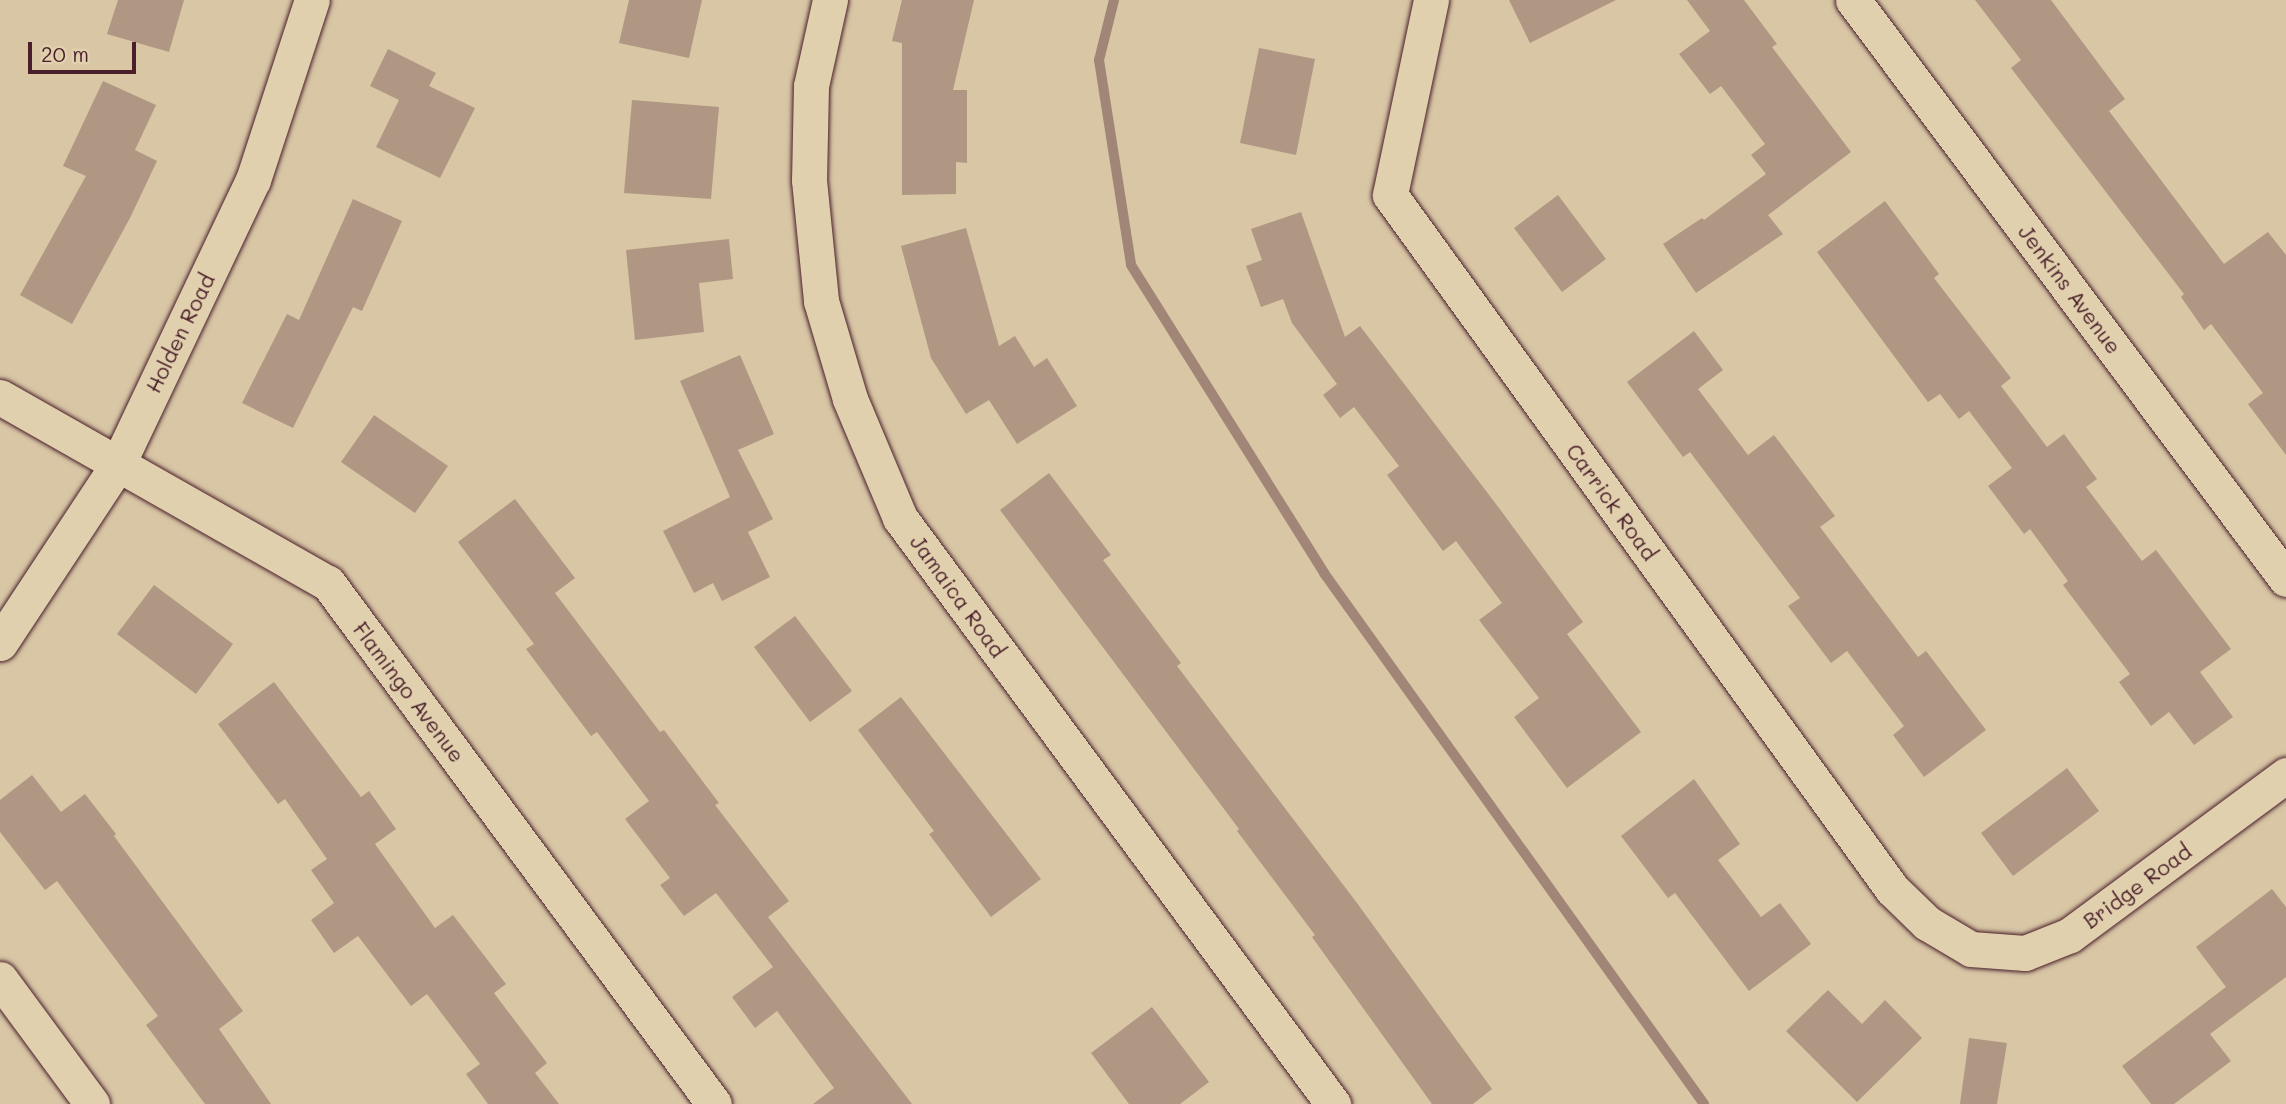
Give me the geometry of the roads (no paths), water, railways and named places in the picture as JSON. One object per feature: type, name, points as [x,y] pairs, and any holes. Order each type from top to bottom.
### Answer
[{"type":"street","name":"Holden Road","points":[[0,643],[118,464],[253,180],[313,0]]},
{"type":"street","name":"Jamaica Road","points":[[830,0],[811,86],[809,180],[821,302],[850,399],[900,518],[1333,1104]]},
{"type":"street","name":"Carrick Road","points":[[1432,0],[1390,195],[1892,889],[1927,923],[1971,949]]},
{"type":"street","name":"Jenkins Avenue","points":[[1853,0],[2286,579]]},
{"type":"street","name":"Flamingo Avenue","points":[[0,397],[328,583],[714,1104]]},
{"type":"street","name":"Bridge Road","points":[[1971,949],[2025,953],[2070,935],[2286,775]]},
{"type":"street","points":[[0,979],[92,1104]]},
{"type":"waterway","points":[[1114,0],[1099,60],[1131,265],[1324,573],[1704,1104]]}]
